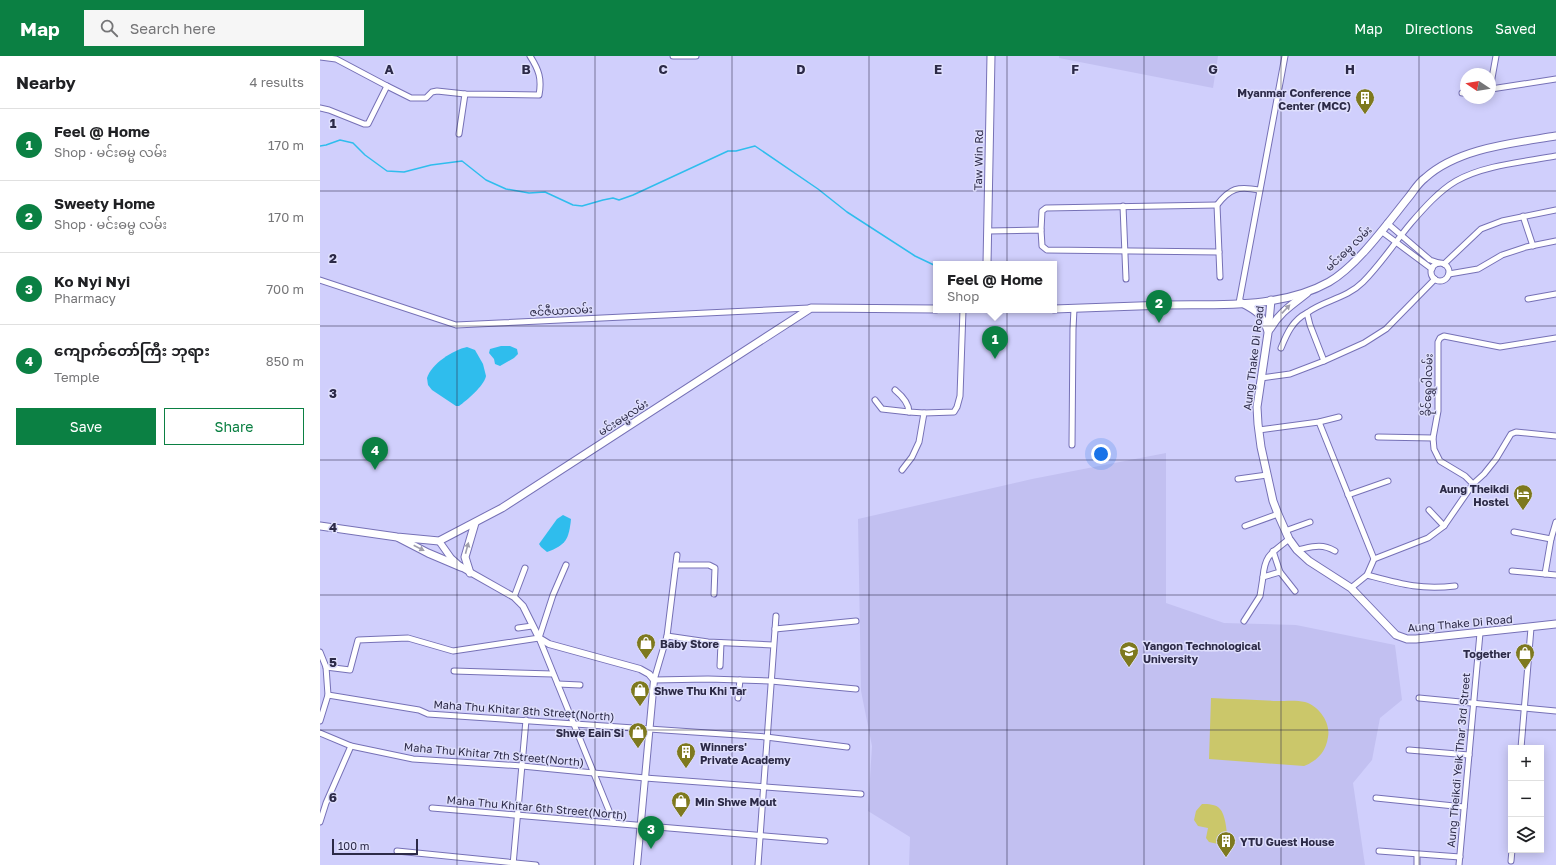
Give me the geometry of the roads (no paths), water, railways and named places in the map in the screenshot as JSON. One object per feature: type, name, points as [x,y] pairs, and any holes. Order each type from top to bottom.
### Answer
[{"type":"main road","name":"Taw Win Rd","points":[[987,261],[991,56]]},
{"type":"main road","name":"မင်းဓမ္မ လမ်း","points":[[1057,309],[1240,303],[1271,300],[1309,291],[1340,275],[1381,231],[1425,178],[1444,165],[1466,154],[1512,143],[1556,136]]},
{"type":"main road","points":[[1268,333],[1274,322],[1291,304],[1309,291]]},
{"type":"main road","name":"Aung Thake Di Road","points":[[1271,300],[1268,333],[1257,407],[1259,430],[1273,501],[1285,531],[1297,550],[1308,561],[1351,588],[1396,636],[1401,638],[1416,639],[1531,628],[1556,624]]},
{"type":"main road","points":[[1240,303],[1258,312],[1268,333]]},
{"type":"main road","points":[[811,308],[933,309]]},
{"type":"main road","name":"မင်းဓမ္မလမ်း","points":[[439,541],[502,508],[811,308]]},
{"type":"main road","points":[[470,573],[465,557],[475,523]]},
{"type":"main road","points":[[320,526],[397,537],[439,541]]},
{"type":"main road","points":[[397,537],[428,553],[461,567]]},
{"type":"street","points":[[320,56],[336,59],[411,98],[418,99],[426,98],[432,92],[437,91],[465,94],[539,95],[541,83],[539,73],[530,56]]},
{"type":"street","points":[[673,56],[696,56]]},
{"type":"street","points":[[1240,303],[1259,190],[1285,56]]},
{"type":"street","points":[[1494,68],[1496,56]]},
{"type":"street","points":[[1496,88],[1556,79]]},
{"type":"street","points":[[320,108],[364,124],[368,124],[387,86]]},
{"type":"street","points":[[459,134],[465,94]]},
{"type":"street","points":[[1282,348],[1287,333],[1298,318],[1308,313],[1312,309],[1343,297],[1362,283],[1410,224],[1432,200],[1456,181],[1483,170],[1556,156]]},
{"type":"street","points":[[1220,277],[1216,205],[1225,194],[1237,189],[1246,187],[1259,190]]},
{"type":"street","points":[[1216,205],[1046,208],[1042,211],[1042,246],[1046,250],[1219,252]]},
{"type":"street","points":[[1124,206],[1126,280]]},
{"type":"street","points":[[1435,279],[1432,275],[1432,269],[1436,264],[1442,264],[1481,229],[1502,221],[1556,210]]},
{"type":"street","points":[[1523,216],[1533,246]]},
{"type":"street","points":[[1387,223],[1430,260],[1448,266],[1449,274]]},
{"type":"street","points":[[988,231],[1041,230]]},
{"type":"street","points":[[1381,231],[1432,269]]},
{"type":"street","points":[[1435,279],[1443,280],[1449,274],[1478,269],[1502,255],[1556,241]]},
{"type":"street","points":[[1261,378],[1290,374],[1364,343],[1386,329],[1435,279]]},
{"type":"street","name":"ဇင်ဇီယာလမ်း","points":[[320,280],[456,325],[811,308]]},
{"type":"street","points":[[1528,300],[1556,294]]},
{"type":"street","points":[[1072,445],[1072,329],[1074,309]]},
{"type":"street","points":[[875,400],[882,409],[924,413],[954,412],[960,396],[963,313]]},
{"type":"street","points":[[1308,313],[1310,325],[1324,361]]},
{"type":"street","name":"ခိုင်ရွှေဝါလမ်း","points":[[1473,484],[1465,476],[1440,461],[1434,449],[1433,438],[1438,411],[1438,342],[1440,338],[1444,336],[1500,347],[1556,338]]},
{"type":"street","points":[[895,390],[902,397],[909,409],[909,412]]},
{"type":"street","points":[[902,470],[912,457],[918,442],[924,413]]},
{"type":"street","points":[[1259,430],[1319,422],[1338,417]]},
{"type":"street","points":[[1319,422],[1374,559]]},
{"type":"street","points":[[1351,588],[1367,575],[1374,559],[1428,538],[1444,526],[1473,484],[1484,474],[1496,458],[1511,434],[1516,432],[1556,436]]},
{"type":"street","points":[[1378,437],[1433,438]]},
{"type":"street","points":[[1238,479],[1267,475]]},
{"type":"street","points":[[1348,495],[1388,481]]},
{"type":"street","points":[[1429,510],[1444,526]]},
{"type":"street","points":[[1245,526],[1278,514]]},
{"type":"street","points":[[1285,531],[1310,522]]},
{"type":"street","points":[[1545,574],[1551,539],[1556,522]]},
{"type":"street","points":[[1514,532],[1551,539]]},
{"type":"street","points":[[1244,621],[1260,596],[1265,564],[1268,557],[1289,539]]},
{"type":"street","points":[[439,541],[451,558],[461,567],[514,597],[523,606],[539,638],[614,823]]},
{"type":"street","points":[[1297,550],[1320,545],[1335,551]]},
{"type":"street","points":[[1273,552],[1280,572],[1295,591]]},
{"type":"street","points":[[637,865],[648,729],[654,680],[667,636],[677,555]]},
{"type":"street","points":[[539,638],[553,595],[566,565]]},
{"type":"street","points":[[676,565],[709,565],[715,568],[714,594]]},
{"type":"street","points":[[514,597],[525,568]]},
{"type":"street","points":[[1512,571],[1556,575]]},
{"type":"street","points":[[1263,577],[1280,572]]},
{"type":"street","points":[[1367,575],[1404,585],[1424,588],[1455,586]]},
{"type":"street","points":[[758,865],[766,736],[776,616]]},
{"type":"street","points":[[775,629],[856,621]]},
{"type":"street","points":[[518,628],[532,626]]},
{"type":"street","points":[[1521,745],[1531,628]]},
{"type":"street","name":"Aung Theikdi Yeik Thar 3rd Street","points":[[1460,865],[1468,755],[1480,633]]},
{"type":"street","points":[[667,636],[721,643],[773,645]]},
{"type":"street","points":[[326,667],[350,670],[358,640],[408,638],[453,651],[539,638],[549,644],[640,670],[649,674],[654,680]]},
{"type":"street","points":[[720,666],[721,643]]},
{"type":"street","points":[[320,652],[326,667],[328,695],[320,721]]},
{"type":"street","points":[[454,671],[554,674]]},
{"type":"street","points":[[654,680],[771,681],[856,690]]},
{"type":"street","points":[[738,698],[740,680]]},
{"type":"street","points":[[558,684],[580,685]]},
{"type":"street","name":"Maha Thu Khitar 8th Street(North)","points":[[328,695],[419,710],[428,714],[766,736],[846,747]]},
{"type":"street","points":[[1419,698],[1556,711]]},
{"type":"street","points":[[513,864],[526,720]]},
{"type":"street","name":"Maha Thu Khitar 7th Street(North)","points":[[320,733],[351,746],[413,759],[522,766],[645,778],[861,794]]},
{"type":"street","points":[[320,822],[351,746]]},
{"type":"street","points":[[1409,750],[1468,755]]},
{"type":"street","points":[[1376,798],[1464,807]]},
{"type":"street","name":"Maha Thu Khitar 6th Street(North)","points":[[432,808],[825,841]]},
{"type":"street","points":[[398,851],[513,864],[536,865]]},
{"type":"street","points":[[1379,851],[1460,857]]},
{"type":"street","points":[[1512,853],[1512,861]]},
{"type":"street","points":[[1417,855],[1417,865]]},
{"type":"waterway","points":[[320,146],[340,140],[353,143],[365,155],[387,171],[404,172],[431,165],[462,161],[486,180],[506,189],[529,193],[545,192],[573,205],[582,206],[613,198],[619,200],[728,151],[736,151],[755,146],[818,189],[847,212],[915,256],[933,265]]},
{"type":"place","name":"Myanmar Conference Center (MCC)","points":[[1365,115]]},
{"type":"place","name":"Sweety Home","points":[[1159,323]]},
{"type":"place","name":"Feel @ Home","points":[[995,359]]},
{"type":"place","name":"ကျောက်တော်ကြီး ဘုရား","points":[[375,470]]},
{"type":"place","name":"Aung Theikdi Hostel","points":[[1523,511]]},
{"type":"place","name":"Baby Store","points":[[646,660]]},
{"type":"place","name":"Yangon Technological University","points":[[1129,668]]},
{"type":"place","name":"Together","points":[[1525,670]]},
{"type":"place","name":"Shwe Thu Khi Tar","points":[[640,707]]},
{"type":"place","name":"Shwe Eain Si","points":[[638,749]]},
{"type":"place","name":"Winners' Private Academy","points":[[686,769]]},
{"type":"place","name":"Min Shwe Mout","points":[[681,818]]},
{"type":"place","name":"Ko Nyi Nyi","points":[[651,849]]},
{"type":"place","name":"YTU Guest House","points":[[1226,858]]}]
